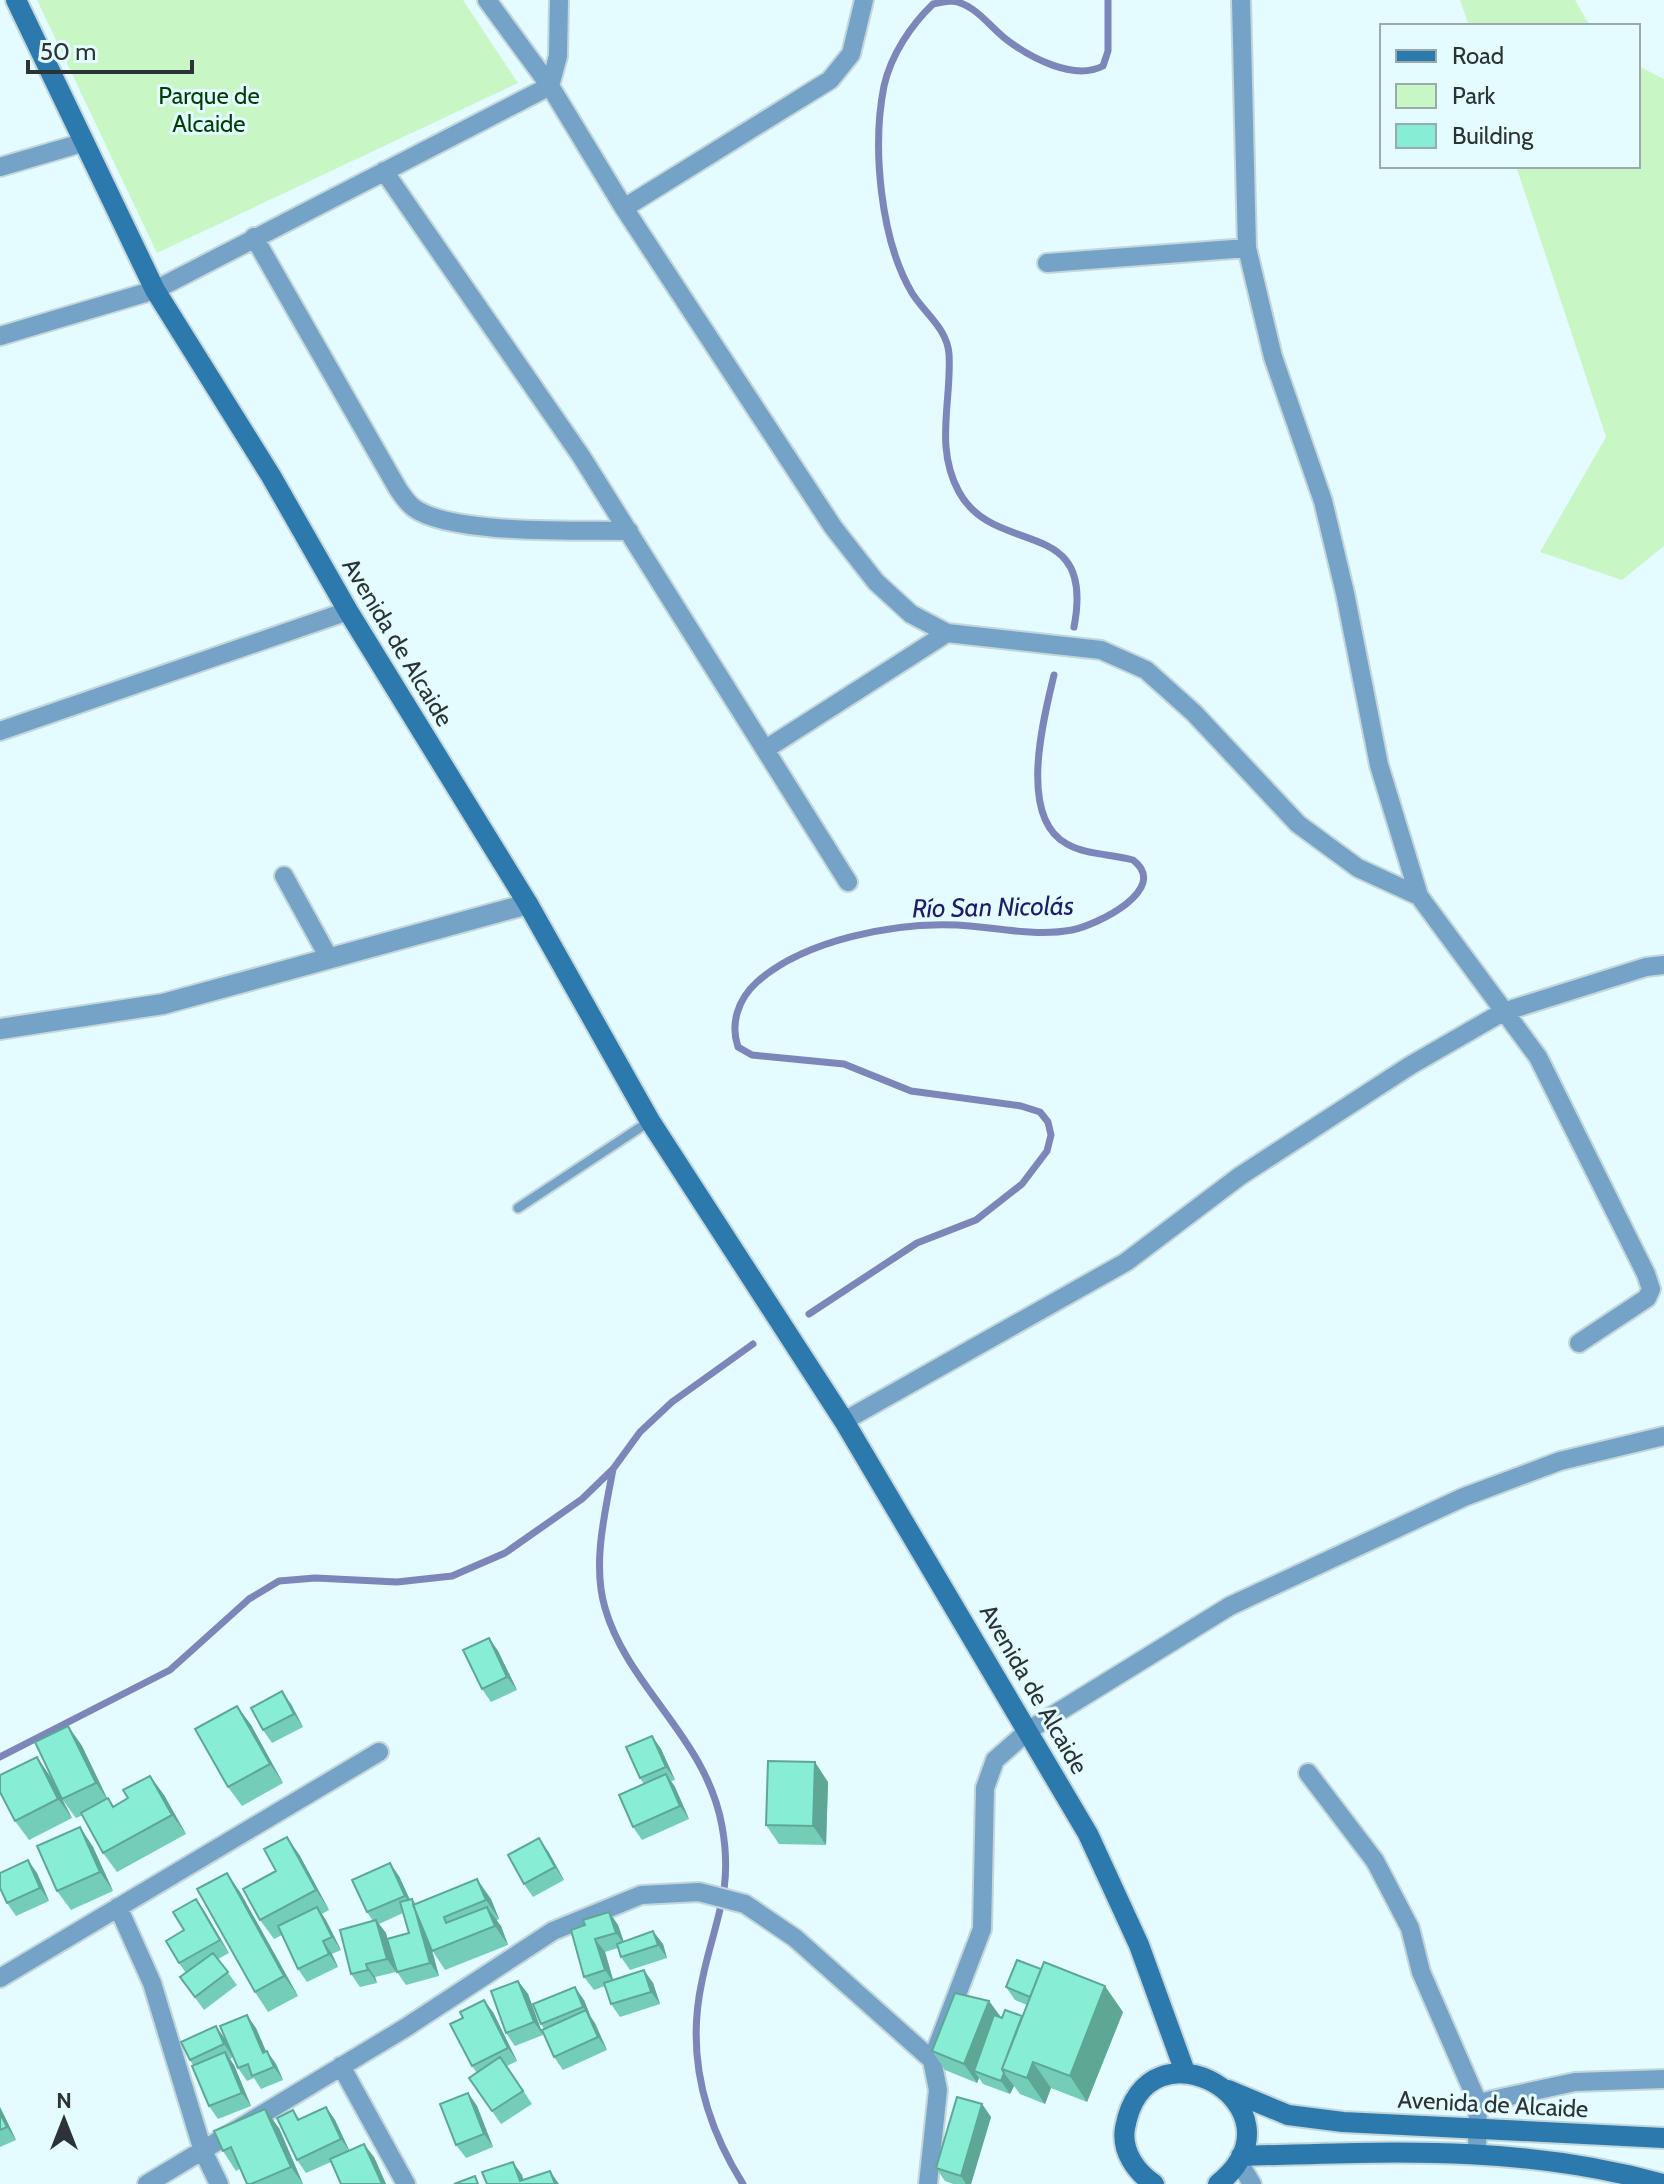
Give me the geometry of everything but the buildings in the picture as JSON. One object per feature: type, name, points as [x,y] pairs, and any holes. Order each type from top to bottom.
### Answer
[{"type":"main road","name":"Avenida de Alcaide","points":[[16,0],[155,290],[271,476],[348,611],[528,904],[650,1121],[844,1421],[1029,1730],[1114,1885],[1185,2072],[1209,2077],[1228,2090],[1288,2115],[1343,2122],[1664,2138]]},
{"type":"main road","points":[[1154,2184],[1142,2176],[1128,2156],[1124,2133],[1129,2109],[1142,2090],[1161,2077],[1185,2072]]},
{"type":"main road","points":[[1218,2184],[1240,2159],[1246,2133],[1242,2110],[1228,2090]]},
{"type":"main road","name":"Avenida de Alcaide","points":[[1240,2159],[1477,2152],[1584,2175],[1663,2184]]},
{"type":"street","points":[[487,0],[550,86],[624,208],[842,538],[876,582],[911,614],[947,633],[1101,650],[1146,670],[1194,713],[1298,824],[1358,868],[1419,896]]},
{"type":"street","points":[[0,336],[155,290],[550,86],[558,56],[559,0]]},
{"type":"street","points":[[624,208],[830,80],[851,54],[864,0]]},
{"type":"street","points":[[1241,0],[1247,248],[1273,357],[1323,501],[1345,593],[1379,765],[1419,896],[1538,1057],[1573,1122],[1651,1289],[1640,1304],[1579,1343]]},
{"type":"street","points":[[0,167],[82,143]]},
{"type":"street","points":[[384,171],[581,456],[848,882]]},
{"type":"street","points":[[254,237],[398,489],[414,508],[444,520],[510,528],[629,531]]},
{"type":"street","points":[[1047,263],[1247,248]]},
{"type":"street","points":[[0,731],[348,611]]},
{"type":"street","points":[[766,749],[947,633]]},
{"type":"street","points":[[284,876],[329,958]]},
{"type":"street","points":[[0,1029],[163,1004],[528,904]]},
{"type":"street","points":[[844,1421],[1126,1262],[1240,1176],[1411,1065],[1503,1012],[1646,967],[1664,965]]},
{"type":"street","points":[[928,2184],[938,2090],[932,2060],[982,1929],[985,1788],[995,1760],[1029,1730],[1230,1606],[1464,1497],[1560,1461],[1664,1436]]},
{"type":"street","points":[[0,1978],[379,1752]]},
{"type":"street","points":[[1308,1773],[1375,1861],[1410,1928],[1421,1972],[1478,2103],[1477,2152]]},
{"type":"street","points":[[147,2184],[341,2066],[553,1931],[641,1895],[699,1892],[745,1904],[795,1938],[932,2060]]},
{"type":"street","points":[[118,1907],[152,1983],[203,2151],[219,2184]]},
{"type":"street","points":[[341,2066],[406,2184]]},
{"type":"street","points":[[1478,2103],[1575,2082],[1664,2079]]},
{"type":"street","points":[[1240,2159],[1252,2184]]},
{"type":"lane","points":[[518,1208],[650,1121]]},
{"type":"green space","name":"Parque de Alcaide","points":[[37,0],[463,0],[518,83],[157,253]]},
{"type":"green space","points":[[1460,0],[1575,0],[1589,24],[1468,24]]},
{"type":"green space","points":[[1640,67],[1664,79],[1664,546],[1622,580],[1540,552],[1606,437],[1517,168],[1640,168]]},
{"type":"waterway","name":"Río San Nicolás","points":[[1074,627],[1077,591],[1071,567],[1057,552],[996,525],[975,512],[959,492],[952,475],[946,441],[949,354],[940,329],[912,293],[892,246],[879,164],[880,110],[884,86],[897,52],[917,21],[933,4],[952,1],[967,6],[1028,54],[1053,65],[1079,71],[1103,66],[1108,51],[1108,0]]},
{"type":"waterway","name":"Río San Nicolás","points":[[809,1314],[917,1243],[976,1220],[1022,1184],[1047,1151],[1051,1135],[1048,1122],[1040,1112],[1021,1106],[911,1091],[844,1064],[752,1055],[738,1047],[735,1030],[737,1012],[750,989],[777,967],[799,955],[851,937],[933,925],[1029,932],[1072,930],[1112,913],[1137,894],[1143,882],[1142,871],[1133,860],[1074,848],[1052,831],[1042,812],[1038,765],[1054,675]]},
{"type":"waterway","name":"Río San Nicolás","points":[[0,1757],[170,1670],[249,1599],[279,1581],[315,1578],[397,1582],[452,1576],[505,1553],[582,1499],[613,1469],[640,1432],[672,1402],[753,1344]]},
{"type":"waterway","points":[[613,1469],[600,1556],[605,1608],[616,1637],[631,1663],[700,1766],[713,1794],[722,1826],[726,1870],[724,1888],[702,1981],[696,2035],[702,2087],[709,2112],[729,2160],[743,2184]]}]
